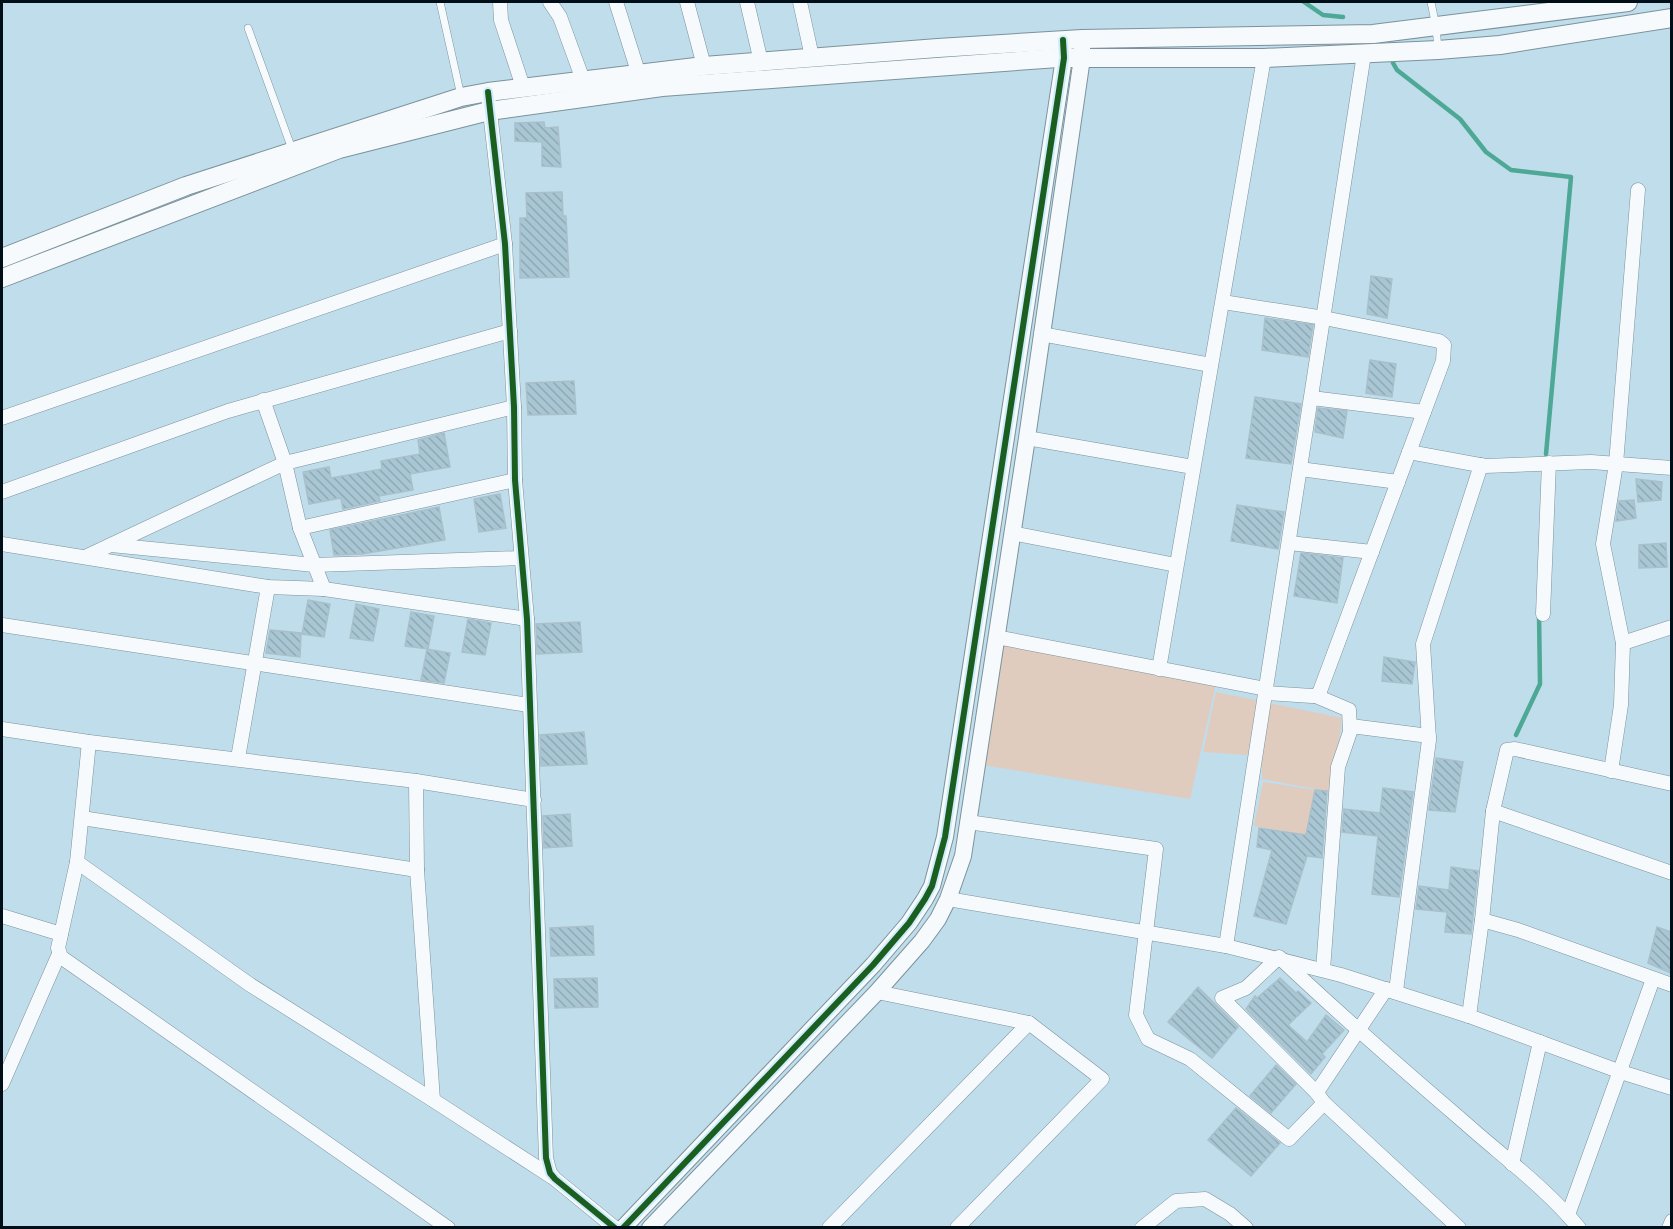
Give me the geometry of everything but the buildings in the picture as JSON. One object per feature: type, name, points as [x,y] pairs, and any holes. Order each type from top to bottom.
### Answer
[{"type":"main road","points":[[2,258],[186,186],[461,97],[488,92],[704,66],[812,57],[1063,49],[1373,34],[1628,2]]},
{"type":"main road","points":[[1082,48],[1264,58],[1364,54],[1500,45],[1671,18]]},
{"type":"main road","points":[[2,278],[339,149],[489,111],[662,87],[1063,49]]},
{"type":"street","points":[[500,2],[501,20],[523,87]]},
{"type":"street","points":[[550,2],[560,17],[583,80]]},
{"type":"street","points":[[616,2],[639,75]]},
{"type":"street","points":[[687,2],[704,66]]},
{"type":"street","points":[[747,2],[761,62]]},
{"type":"street","points":[[800,2],[812,57]]},
{"type":"street","points":[[650,1227],[877,992],[931,929],[948,899],[963,856],[1027,438],[1082,48]]},
{"type":"street","points":[[623,1227],[873,966],[909,923],[932,886],[945,837],[1063,49]]},
{"type":"street","points":[[1226,946],[1364,54]]},
{"type":"street","points":[[1159,669],[1264,58]]},
{"type":"street","points":[[488,92],[506,244],[515,480],[527,619],[546,1158],[550,1173],[555,1179]]},
{"type":"street","points":[[1611,771],[1621,705],[1623,644],[1604,544],[1616,464],[1638,190]]},
{"type":"street","points":[[2,418],[506,244]]},
{"type":"street","points":[[1223,302],[1324,318],[1439,341],[1444,345],[1443,361],[1320,691],[1316,696]]},
{"type":"street","points":[[2,492],[228,411],[510,331]]},
{"type":"street","points":[[1041,334],[1211,365]]},
{"type":"street","points":[[1312,398],[1424,412]]},
{"type":"street","points":[[263,400],[285,463],[300,528],[324,589]]},
{"type":"street","points":[[85,557],[285,463],[514,407]]},
{"type":"street","points":[[1027,438],[1193,467]]},
{"type":"street","points":[[1409,452],[1481,465],[1591,462],[1671,468]]},
{"type":"street","points":[[1543,615],[1548,463]]},
{"type":"street","points":[[1321,1098],[1319,1089],[1358,1031],[1391,990],[1429,736],[1422,644],[1481,465]]},
{"type":"street","points":[[1300,469],[1398,482]]},
{"type":"street","points":[[300,528],[515,480]]},
{"type":"street","points":[[1012,533],[1176,565]]},
{"type":"street","points":[[1289,543],[1372,552]]},
{"type":"street","points":[[2,544],[268,587],[324,589],[527,619]]},
{"type":"street","points":[[111,545],[314,565],[522,558]]},
{"type":"street","points":[[238,759],[268,587]]},
{"type":"street","points":[[2,625],[529,705]]},
{"type":"street","points":[[1623,644],[1671,627]]},
{"type":"street","points":[[996,637],[1266,691],[1316,696],[1349,710],[1351,726],[1338,767],[1323,970]]},
{"type":"street","points":[[1351,726],[1429,736]]},
{"type":"street","points":[[2,729],[89,742],[416,781],[534,800]]},
{"type":"street","points":[[2,1084],[59,954],[58,948],[77,862],[89,742]]},
{"type":"street","points":[[1468,1016],[1482,920],[1493,810],[1505,753],[1511,748],[1671,784]]},
{"type":"street","points":[[416,781],[417,870],[433,1100]]},
{"type":"street","points":[[1493,810],[1671,873]]},
{"type":"street","points":[[82,818],[417,870]]},
{"type":"street","points":[[968,822],[1156,849],[1136,1015],[1148,1039],[1190,1059],[1289,1139],[1321,1098]]},
{"type":"street","points":[[77,862],[249,984],[555,1179],[615,1227]]},
{"type":"street","points":[[948,899],[1147,932],[1279,957],[1391,990],[1671,1088]]},
{"type":"street","points":[[2,916],[61,934]]},
{"type":"street","points":[[1482,920],[1518,930],[1671,985]]},
{"type":"street","points":[[59,954],[445,1227]]},
{"type":"street","points":[[1279,957],[1246,988],[1222,998],[1321,1098],[1459,1227]]},
{"type":"street","points":[[1279,957],[1358,1031],[1512,1164],[1579,1227]]},
{"type":"street","points":[[1568,1215],[1653,979]]},
{"type":"street","points":[[877,992],[1029,1023],[1102,1078],[957,1227]]},
{"type":"street","points":[[829,1227],[1029,1023]]},
{"type":"street","points":[[1512,1164],[1540,1042]]},
{"type":"street","points":[[1142,1227],[1176,1201],[1205,1198],[1246,1227]]},
{"type":"street","points":[[1669,1227],[1671,1221]]},
{"type":"lane","points":[[440,2],[461,97]]},
{"type":"lane","points":[[1431,2],[1438,50]]},
{"type":"lane","points":[[248,28],[293,152]]},
{"type":"shaded area","points":[[996,637],[1217,679],[1190,799],[977,764]]},
{"type":"shaded area","points":[[1216,692],[1342,718],[1332,792],[1262,779],[1262,756],[1203,752]]},
{"type":"shaded area","points":[[1263,782],[1315,790],[1306,835],[1254,826]]},
{"type":"waterway","points":[[1304,2],[1323,15],[1343,17]]},
{"type":"waterway","points":[[1393,63],[1397,70],[1460,119],[1486,152],[1511,170],[1571,177],[1546,454]]},
{"type":"waterway","points":[[1516,735],[1540,684],[1539,614]]},
{"type":"cycle path","points":[[623,1228],[873,965],[909,923],[932,886],[945,837],[1064,58],[1063,40]]},
{"type":"cycle path","points":[[488,92],[505,244],[514,407],[515,480],[527,619],[546,1158],[550,1173],[555,1179],[615,1228]]}]
